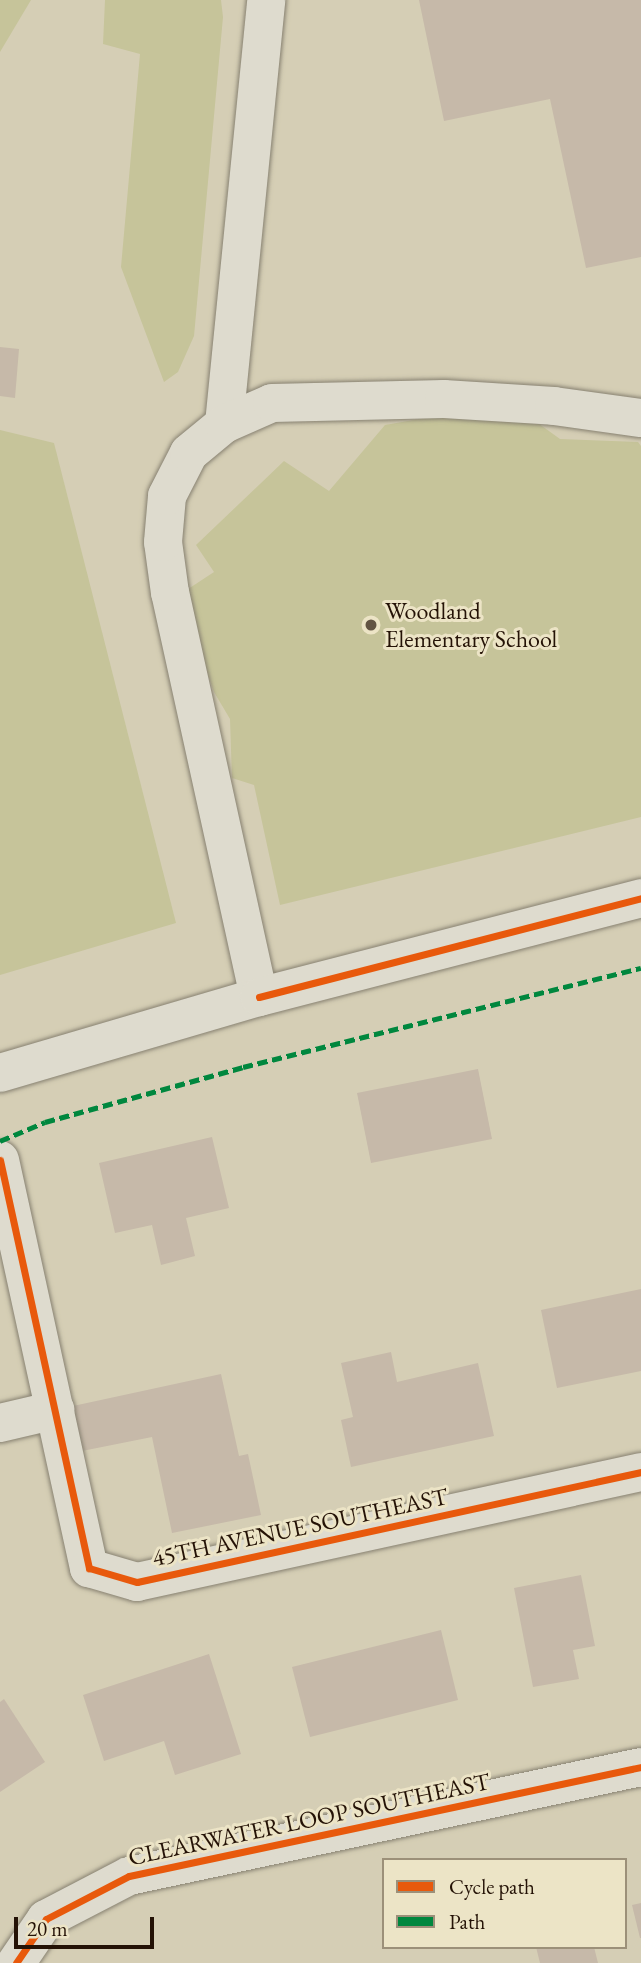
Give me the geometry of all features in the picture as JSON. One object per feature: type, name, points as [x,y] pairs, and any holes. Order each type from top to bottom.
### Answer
[{"type":"street","points":[[224,424],[266,0]]},
{"type":"street","points":[[259,997],[170,593],[163,542],[167,496],[189,453],[224,424],[272,403],[358,400],[554,406],[641,418]]},
{"type":"street","points":[[0,1073],[259,997],[641,898]]},
{"type":"street","name":"45TH AVENUE SOUTHEAST","points":[[0,1160],[89,1569],[137,1582],[641,1472]]},
{"type":"street","points":[[0,1423],[55,1410]]},
{"type":"street","name":"CLEARWATER LOOP SOUTHEAST","points":[[16,1963],[46,1919],[129,1876],[641,1767]]},
{"type":"shaded area","points":[[0,0],[31,0],[0,52]]},
{"type":"shaded area","points":[[105,0],[221,0],[223,17],[194,336],[178,372],[164,382],[121,267],[140,54],[103,44]]},
{"type":"shaded area","points":[[510,403],[560,439],[638,442],[641,446],[641,817],[280,905],[254,785],[232,778],[230,719],[214,692],[179,595],[214,572],[196,545],[284,461],[329,491],[385,425]]},
{"type":"shaded area","points":[[0,430],[54,443],[176,923],[0,975]]},
{"type":"building","points":[[419,0],[641,0],[641,257],[586,268],[550,99],[444,121]]},
{"type":"building","points":[[0,347],[19,349],[15,398],[0,396]]},
{"type":"building","points":[[478,1069],[492,1139],[371,1163],[357,1093]]},
{"type":"building","points":[[212,1137],[229,1208],[186,1218],[195,1256],[161,1265],[152,1225],[115,1233],[99,1163]]},
{"type":"building","points":[[641,1289],[641,1371],[557,1388],[541,1310]]},
{"type":"building","points":[[391,1352],[397,1382],[478,1363],[494,1436],[351,1467],[341,1420],[353,1417],[341,1363]]},
{"type":"building","points":[[221,1374],[239,1456],[248,1454],[261,1515],[172,1533],[152,1437],[82,1451],[73,1406]]},
{"type":"building","points":[[581,1575],[595,1646],[573,1650],[579,1679],[533,1687],[514,1588]]},
{"type":"building","points":[[441,1630],[458,1700],[310,1737],[292,1667]]},
{"type":"building","points":[[209,1654],[241,1754],[175,1775],[164,1741],[104,1761],[83,1695]]},
{"type":"building","points":[[4,1699],[45,1762],[0,1792],[0,1702]]},
{"type":"building","points":[[641,1903],[641,1938],[640,1938],[632,1905]]},
{"type":"building","points":[[536,1949],[594,1949],[598,1963],[540,1963]]},
{"type":"marked path","points":[[0,1141],[45,1122],[243,1067],[641,968]]},
{"type":"cycle path","points":[[259,997],[641,898]]},
{"type":"cycle path","points":[[0,1160],[89,1568],[137,1582],[641,1472]]},
{"type":"cycle path","points":[[16,1963],[46,1919],[129,1876],[641,1767]]},
{"type":"place","name":"Woodland Elementary School","points":[[371,625]]}]
